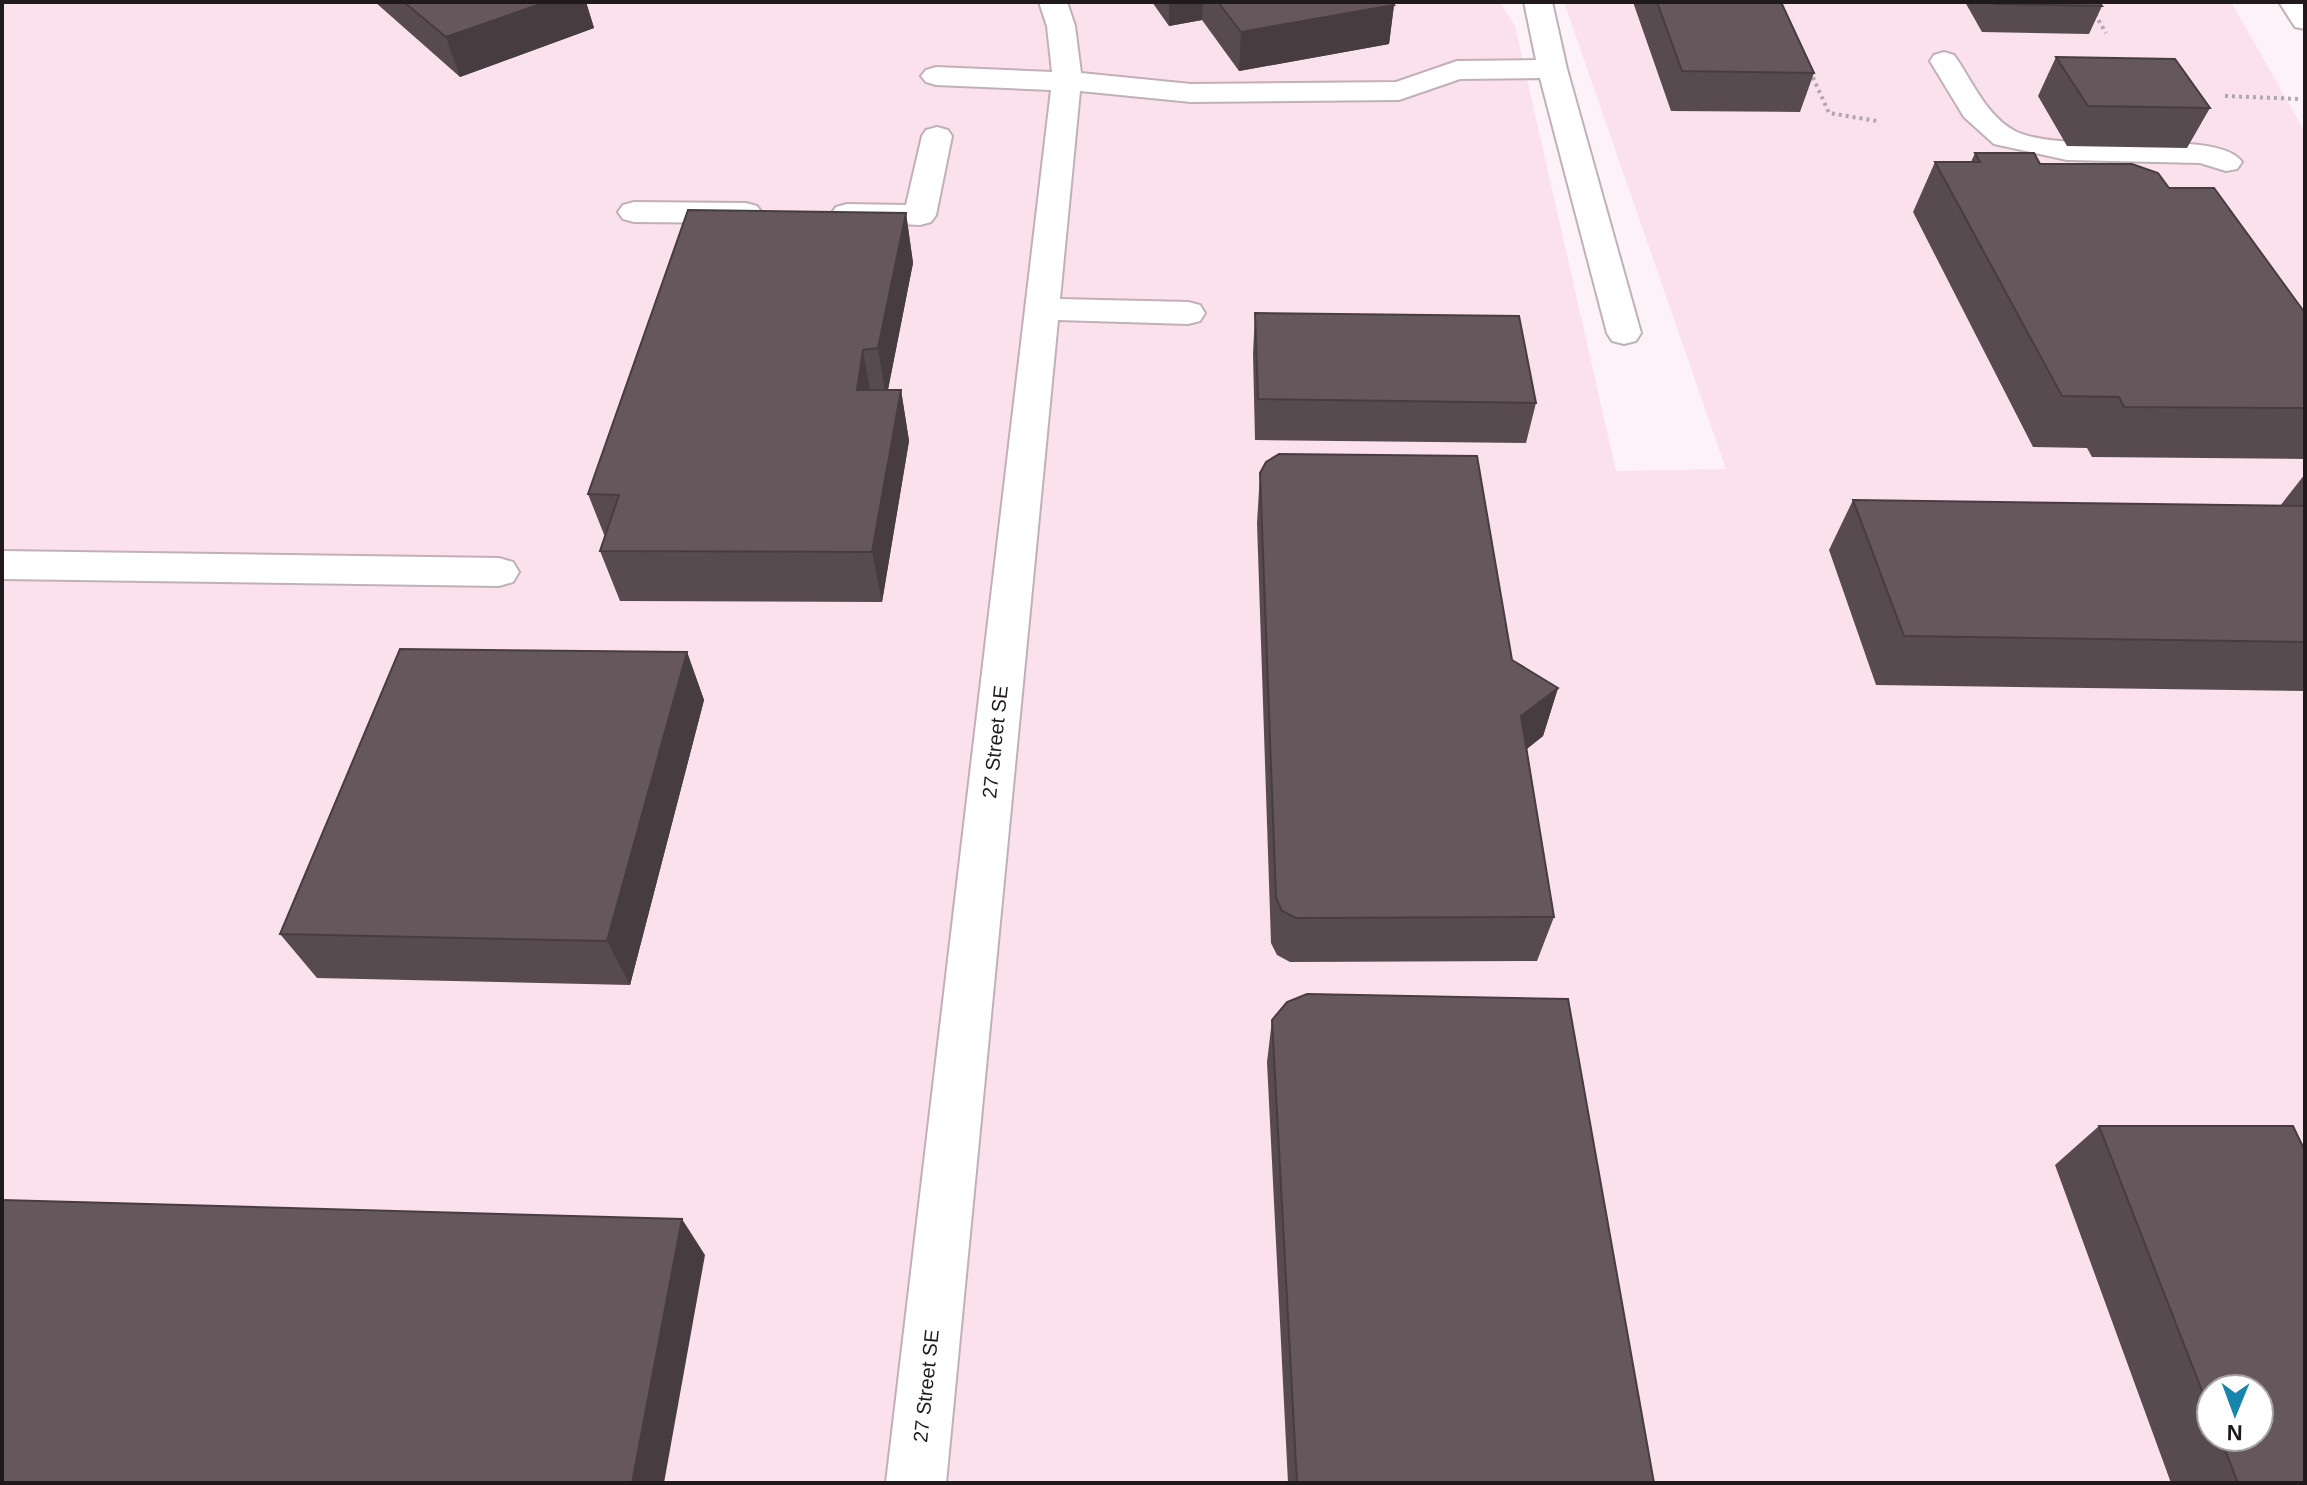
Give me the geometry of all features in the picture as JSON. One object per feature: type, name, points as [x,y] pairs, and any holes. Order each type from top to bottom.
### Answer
[{"type":"street","name":"27 Street SE","points":[[916,1483],[1066,82],[1061,26],[1053,2]]},
{"type":"street","points":[[1538,2],[1552,69],[1624,333]]},
{"type":"street","points":[[2293,2],[2305,21]]},
{"type":"street","points":[[1944,61],[1975,111],[2005,138],[2067,151],[2203,154],[2226,162]]},
{"type":"street","points":[[936,76],[1121,84],[1191,93],[1399,91],[1457,70],[1552,69]]},
{"type":"street","points":[[825,214],[920,215],[937,136]]},
{"type":"street","points":[[634,212],[777,213]]},
{"type":"street","points":[[1042,309],[1188,313]]},
{"type":"street","points":[[2,565],[499,572]]},
{"type":"path","points":[[2088,2],[2106,33]]},
{"type":"path","points":[[1810,71],[1829,113],[1877,121]]},
{"type":"path","points":[[2225,96],[2300,99]]},
{"type":"shaded area","points":[[2,2],[1500,2],[1515,26],[1616,471],[1726,469],[1564,2],[2231,2],[2305,132],[2305,1483],[2,1483]]},
{"type":"building","points":[[404,2],[546,2],[446,37]]},
{"type":"building","points":[[1218,2],[1391,2],[1394,5],[1241,32]]},
{"type":"building","points":[[1657,2],[1781,2],[1814,73],[1682,71]]},
{"type":"building","points":[[1992,2],[2099,2],[2102,6],[1994,4]]},
{"type":"building","points":[[2056,57],[2175,59],[2210,108],[2088,106]]},
{"type":"building","points":[[1975,153],[2034,153],[2040,164],[2132,164],[2158,173],[2169,188],[2214,188],[2305,313],[2305,408],[2124,407],[2119,397],[2062,396],[1935,162],[1980,162]]},
{"type":"building","points":[[688,210],[906,213],[878,348],[863,350],[857,390],[901,390],[872,552],[600,551],[619,495],[588,494]]},
{"type":"building","points":[[1255,313],[1519,316],[1536,403],[1258,399]]},
{"type":"building","points":[[1279,454],[1477,456],[1512,660],[1558,688],[1521,716],[1554,917],[1296,918],[1282,911],[1276,898],[1260,473],[1266,462]]},
{"type":"building","points":[[1853,500],[2305,506],[2305,642],[1904,636]]},
{"type":"building","points":[[400,649],[687,652],[607,941],[280,934]]},
{"type":"building","points":[[1307,994],[1568,999],[1654,1483],[1297,1483],[1272,1020],[1287,1002]]},
{"type":"building","points":[[2099,1126],[2293,1126],[2305,1151],[2305,1483],[2238,1483],[2226,1453],[2275,1453],[2275,1373],[2195,1373]]},
{"type":"building","points":[[2,1200],[682,1219],[632,1483],[2,1483]]}]
